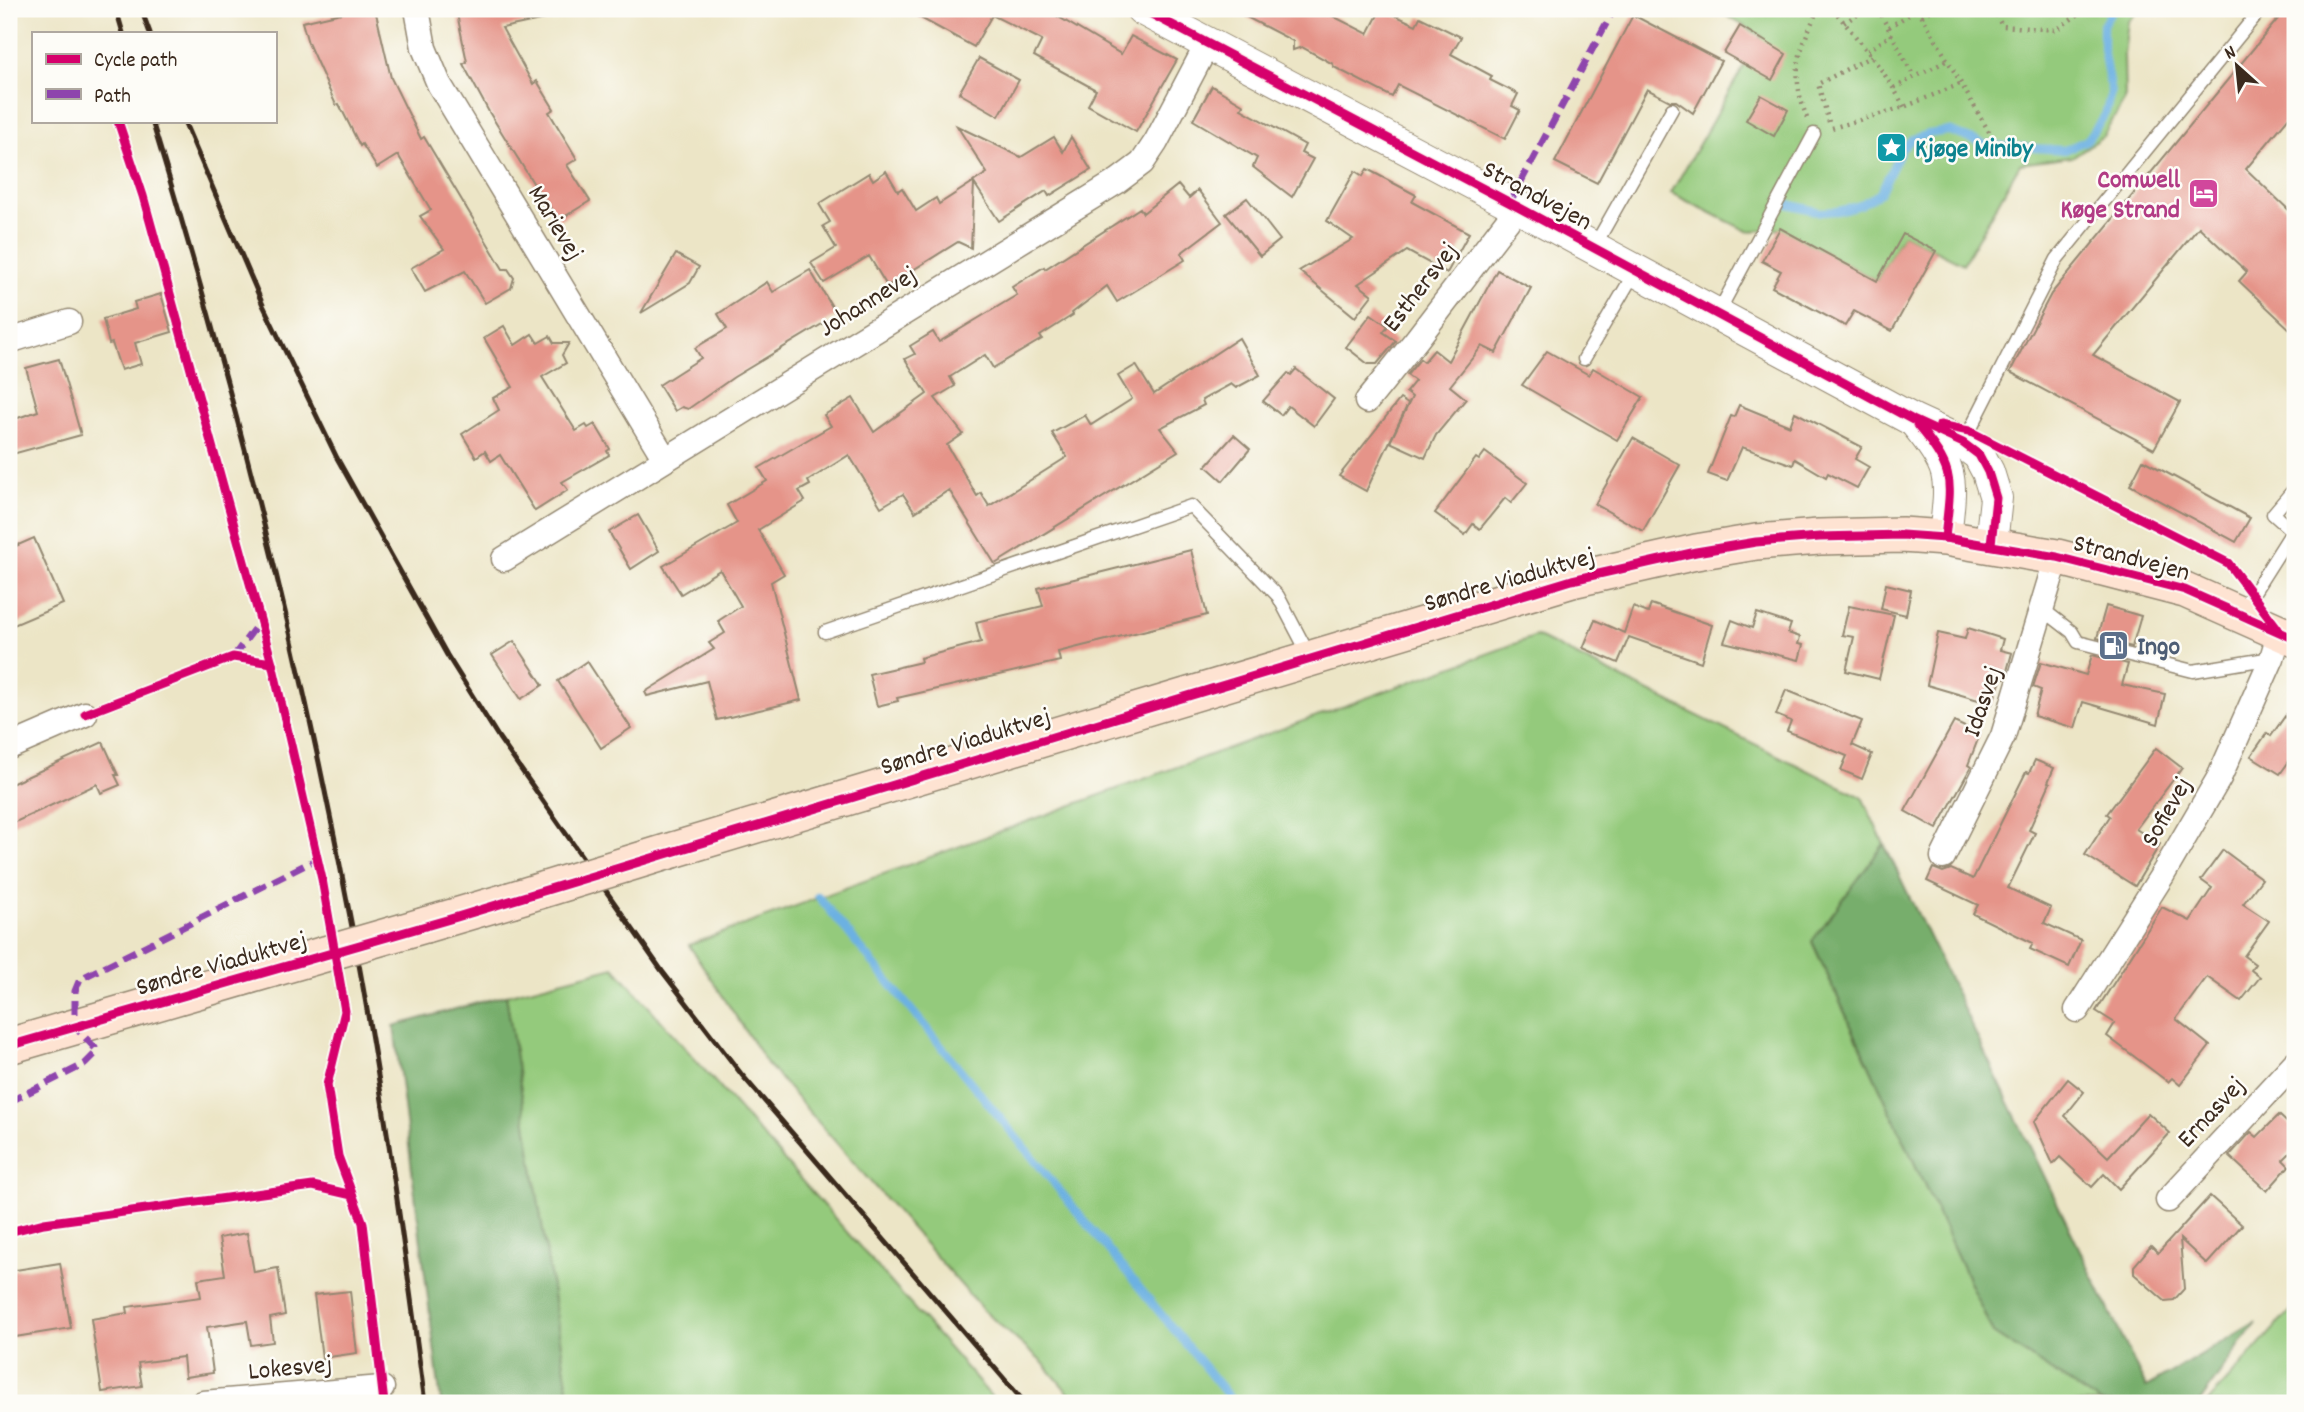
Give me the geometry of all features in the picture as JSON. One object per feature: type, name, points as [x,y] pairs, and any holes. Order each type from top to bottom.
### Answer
[{"type":"main road","name":"Søndre Viaduktvej","points":[[9,1046],[510,900],[1572,580],[1696,552],[1756,542],[1902,535],[1945,538]]},
{"type":"main road","name":"Strandvejen","points":[[1945,538],[2056,557],[2185,590],[2237,613],[2283,643]]},
{"type":"street","name":"Marievej","points":[[417,9],[424,48],[439,84],[665,459]]},
{"type":"street","name":"Strandvejen","points":[[1142,9],[1518,206],[1913,420],[1963,443],[1979,455],[1996,498],[1991,544]]},
{"type":"street","name":"Johannevej","points":[[504,559],[1118,181],[1142,163],[1156,142],[1209,43]]},
{"type":"street","name":"Esthersvej","points":[[1367,401],[1518,206]]},
{"type":"street","points":[[9,341],[69,321]]},
{"type":"street","name":"Strandvejen","points":[[1913,420],[1937,448],[1948,468],[1950,490],[1945,538]]},
{"type":"street","name":"Idasvej","points":[[1943,857],[2003,736],[2056,557]]},
{"type":"street","name":"Sofievej","points":[[2077,1010],[2163,874],[2219,778],[2283,643]]},
{"type":"street","points":[[9,747],[85,714]]},
{"type":"street","name":"Ernasvej","points":[[2168,1200],[2295,1063]]},
{"type":"street","name":"Lokesvej","points":[[203,1403],[382,1388]]},
{"type":"lane","points":[[1963,443],[2057,259],[2261,9]]},
{"type":"lane","points":[[1594,247],[1672,108]]},
{"type":"lane","points":[[1717,313],[1814,134]]},
{"type":"lane","points":[[1584,359],[1636,270]]},
{"type":"lane","points":[[2237,613],[2252,595],[2294,529],[2273,514],[2295,488]]},
{"type":"lane","points":[[825,632],[1191,506],[1278,596],[1310,658]]},
{"type":"lane","points":[[2041,608],[2073,632],[2078,642],[2193,671],[2283,643]]},
{"type":"path","points":[[1818,9],[1799,52],[1798,93],[1814,134],[1904,107],[1960,84]]},
{"type":"path","points":[[1833,9],[1872,56],[1904,107]]},
{"type":"path","points":[[1844,23],[1864,9]]},
{"type":"path","points":[[1878,9],[1914,77]]},
{"type":"path","points":[[1889,27],[1918,9],[1992,137]]},
{"type":"path","points":[[1922,16],[1935,9]]},
{"type":"path","points":[[1993,9],[2002,26],[2056,30],[2086,9]]},
{"type":"path","points":[[1868,51],[1892,34]]},
{"type":"path","points":[[1831,129],[1818,84],[1872,56]]},
{"type":"path","points":[[1894,88],[1948,60]]},
{"type":"green space","name":"Kjøge Miniby","points":[[1715,9],[2140,9],[2128,21],[2124,55],[2125,100],[2103,136],[2072,157],[2020,164],[1963,264],[1903,234],[1877,281],[1780,229],[1747,231],[1671,193],[1761,36]]},
{"type":"green space","points":[[1536,636],[1862,797],[1884,844],[1812,942],[1993,1333],[2101,1403],[1077,1403],[1043,1363],[983,1310],[768,1065],[689,945]]},
{"type":"green space","points":[[1884,844],[2146,1387],[2256,1322],[2199,1403],[2101,1403],[1993,1333],[1812,941]]},
{"type":"green space","points":[[614,967],[997,1403],[570,1403],[506,995]]},
{"type":"green space","points":[[506,995],[570,1403],[441,1403],[394,1026]]},
{"type":"green space","points":[[2295,1305],[2295,1403],[2207,1403]]},
{"type":"building","points":[[359,9],[375,9],[391,78],[421,139],[424,137],[503,269],[508,269],[514,278],[511,288],[485,303],[465,271],[425,292],[411,268],[444,249],[420,216],[431,210],[398,155],[377,168],[362,144],[360,146],[339,104],[336,105],[308,43],[302,22]]},
{"type":"building","points":[[456,9],[544,9],[545,19],[502,28],[533,84],[537,81],[554,109],[549,112],[577,159],[567,165],[590,201],[559,220],[489,112],[463,64],[467,62]]},
{"type":"building","points":[[904,9],[1045,9],[1121,54],[1131,36],[1177,60],[1136,132],[1088,105],[1096,90],[1034,56],[1042,40],[992,15],[974,47]]},
{"type":"building","points":[[1231,9],[1319,9],[1368,34],[1381,9],[1416,25],[1420,17],[1461,37],[1451,54],[1492,76],[1490,80],[1518,94],[1512,106],[1520,110],[1505,139],[1398,85],[1392,97],[1302,47],[1293,50],[1293,41]]},
{"type":"building","name":"Comwell Køge Strand","points":[[2286,9],[2295,9],[2295,110],[2246,169],[2295,216],[2295,334],[2239,281],[2247,272],[2199,227],[2093,355],[2180,402],[2154,449],[2010,372],[2051,294]]},
{"type":"building","points":[[1633,15],[1721,61],[1693,113],[1676,101],[1670,101],[1647,89],[1597,183],[1555,162]]},
{"type":"building","points":[[1740,26],[1786,54],[1772,80],[1724,53]]},
{"type":"building","points":[[979,58],[1019,80],[999,116],[959,93]]},
{"type":"building","points":[[1212,86],[1244,105],[1241,109],[1305,145],[1301,153],[1313,159],[1292,197],[1253,167],[1257,158],[1193,120]]},
{"type":"building","points":[[1761,95],[1788,110],[1774,136],[1746,120]]},
{"type":"building","points":[[957,126],[1021,157],[1054,137],[1063,152],[1071,137],[1091,170],[1049,196],[1046,191],[999,221],[974,183],[971,248],[958,242],[887,286],[869,256],[824,283],[811,263],[836,248],[823,226],[830,222],[819,204],[869,173],[873,180],[886,171],[898,191],[902,188],[916,211],[936,198],[939,204],[987,173]]},
{"type":"building","points":[[1367,169],[1416,195],[1412,202],[1469,233],[1447,273],[1407,251],[1358,284],[1372,295],[1355,317],[1299,271],[1353,239],[1327,221],[1355,171],[1363,176]]},
{"type":"building","points":[[1178,185],[1189,198],[1198,190],[1222,222],[1181,253],[1185,260],[1117,302],[1107,286],[1072,313],[1073,315],[1040,336],[1042,339],[993,368],[985,355],[950,377],[955,386],[935,398],[963,434],[947,445],[977,496],[981,493],[989,506],[1067,457],[1052,433],[1085,415],[1091,425],[1132,399],[1118,376],[1136,365],[1154,394],[1239,338],[1260,375],[1236,388],[1231,384],[1202,400],[1204,405],[1160,428],[1178,451],[995,564],[949,490],[915,512],[903,494],[881,507],[849,455],[808,481],[810,485],[799,491],[805,501],[758,530],[784,574],[771,582],[801,700],[717,720],[707,681],[647,696],[645,692],[714,649],[709,643],[725,633],[718,621],[741,606],[720,570],[681,594],[663,566],[737,523],[727,505],[767,481],[759,468],[831,426],[824,415],[853,398],[874,432],[927,394],[905,359],[915,354],[910,346],[933,332],[939,342],[1017,295],[1012,287],[1140,208],[1143,213]]},
{"type":"building","points":[[1247,198],[1280,240],[1260,256],[1226,214]]},
{"type":"building","points":[[1780,228],[1877,281],[1903,234],[1936,251],[1892,331],[1854,311],[1845,326],[1772,287],[1781,271],[1762,261]]},
{"type":"building","points":[[676,254],[699,267],[690,283],[641,313]]},
{"type":"building","points":[[810,270],[837,315],[734,377],[688,409],[682,407],[675,411],[659,385],[701,358],[695,348],[727,329],[718,314],[767,282],[773,292]]},
{"type":"building","points":[[1497,270],[1531,288],[1496,353],[1482,346],[1450,386],[1466,399],[1436,435],[1425,458],[1390,442],[1412,397],[1406,392],[1415,381],[1407,375],[1420,359],[1424,362],[1434,350],[1448,361]]},
{"type":"building","points":[[161,294],[172,332],[135,343],[141,364],[121,370],[112,343],[109,344],[103,319],[136,309],[134,302]]},
{"type":"building","points":[[1371,314],[1388,326],[1383,332],[1396,341],[1377,364],[1368,364],[1346,347]]},
{"type":"building","points":[[504,326],[515,345],[532,334],[538,343],[550,336],[554,343],[569,343],[562,355],[566,363],[542,377],[576,431],[586,425],[588,428],[595,424],[610,449],[607,451],[609,455],[562,482],[568,490],[535,511],[500,455],[491,461],[485,451],[476,457],[462,434],[499,410],[493,398],[513,387],[484,338]]},
{"type":"building","points":[[1547,351],[1589,375],[1593,368],[1643,397],[1617,440],[1522,385]]},
{"type":"building","points":[[59,359],[81,435],[9,455],[9,421],[38,411],[26,368]]},
{"type":"building","points":[[1296,369],[1334,399],[1314,426],[1288,406],[1281,415],[1263,401],[1288,373],[1291,375]]},
{"type":"building","points":[[1400,399],[1408,404],[1366,491],[1339,476]]},
{"type":"building","points":[[1739,405],[1790,426],[1795,412],[1862,447],[1855,459],[1869,467],[1857,488],[1828,473],[1826,477],[1795,459],[1793,465],[1742,447],[1727,481],[1708,474],[1731,416],[1734,417]]},
{"type":"building","points":[[1234,435],[1250,449],[1223,481],[1206,466]]},
{"type":"building","points":[[1633,438],[1680,465],[1643,531],[1595,504]]},
{"type":"building","points":[[1485,452],[1527,483],[1511,503],[1505,498],[1480,529],[1473,524],[1465,535],[1435,513],[1476,458],[1479,460]]},
{"type":"building","points":[[2143,460],[2250,518],[2236,542],[2130,485]]},
{"type":"building","points":[[638,515],[659,551],[631,569],[609,532]]},
{"type":"building","points":[[34,538],[63,604],[9,627],[9,549]]},
{"type":"building","points":[[1191,550],[1207,615],[1058,652],[1060,661],[897,698],[898,701],[877,706],[869,674],[921,662],[920,658],[981,642],[976,622],[1043,606],[1038,588]]},
{"type":"building","points":[[1886,584],[1911,590],[1906,615],[1881,609]]},
{"type":"building","points":[[1651,604],[1712,625],[1701,662],[1629,637],[1618,663],[1583,648],[1595,620],[1624,633],[1633,607],[1648,613]]},
{"type":"building","points":[[1849,606],[1894,615],[1879,679],[1846,671],[1854,637],[1842,635]]},
{"type":"building","points":[[2106,606],[2141,616],[2132,647],[2097,638]]},
{"type":"building","points":[[1757,613],[1791,624],[1788,633],[1800,637],[1798,644],[1803,645],[1799,660],[1724,642],[1732,620],[1752,628]]},
{"type":"building","points":[[1968,628],[2003,639],[2000,650],[2012,653],[2005,678],[2002,678],[1992,704],[1927,685],[1938,633],[1965,639]]},
{"type":"building","points":[[514,641],[543,685],[521,699],[492,655]]},
{"type":"building","points":[[2092,655],[2128,664],[2122,685],[2165,694],[2158,724],[2083,702],[2075,728],[2034,716],[2041,690],[2033,687],[2041,662],[2086,675]]},
{"type":"building","points":[[587,661],[631,728],[601,748],[558,681]]},
{"type":"building","points":[[1786,690],[1862,721],[1852,745],[1872,754],[1862,779],[1841,770],[1847,756],[1787,731],[1791,721],[1776,715]]},
{"type":"building","points":[[2295,702],[2295,753],[2280,774],[2251,756],[2267,733],[2271,736]]},
{"type":"building","points":[[1954,722],[1980,734],[1968,765],[1971,767],[1937,829],[1905,811]]},
{"type":"building","points":[[103,742],[120,785],[101,793],[97,784],[9,825],[9,785]]},
{"type":"building","points":[[2156,748],[2182,768],[2136,829],[2160,844],[2135,886],[2085,855],[2110,816],[2107,814]]},
{"type":"building","points":[[2035,760],[2054,768],[2029,830],[2035,833],[2008,888],[2051,908],[2044,923],[2081,940],[2069,967],[2030,949],[2033,943],[1973,914],[1978,905],[1927,881],[1933,868],[1943,872],[1951,869],[1973,879],[2026,772],[2029,773]]},
{"type":"building","points":[[2223,850],[2262,879],[2243,904],[2269,921],[2244,956],[2255,964],[2251,970],[2260,977],[2241,1001],[2207,977],[2176,1019],[2210,1046],[2180,1085],[2172,1078],[2168,1082],[2107,1036],[2115,1023],[2096,1011],[2162,907],[2190,921],[2212,888],[2201,880]]},
{"type":"building","points":[[2068,1079],[2084,1092],[2065,1116],[2108,1157],[2148,1113],[2170,1133],[2119,1189],[2104,1174],[2092,1187],[2060,1157],[2053,1164],[2034,1122]]},
{"type":"building","points":[[2279,1115],[2295,1130],[2295,1148],[2283,1160],[2289,1166],[2267,1191],[2229,1156],[2251,1132],[2257,1137]]},
{"type":"building","points":[[2210,1196],[2242,1225],[2207,1264],[2180,1239],[2184,1289],[2174,1300],[2165,1301],[2134,1274],[2134,1266],[2151,1246],[2158,1253]]},
{"type":"building","points":[[247,1233],[254,1272],[278,1268],[285,1315],[270,1318],[273,1342],[251,1345],[247,1321],[207,1327],[213,1373],[185,1377],[183,1357],[138,1363],[142,1386],[102,1392],[91,1319],[128,1313],[127,1307],[201,1297],[198,1279],[225,1275],[219,1238]]},
{"type":"building","points":[[60,1263],[71,1328],[9,1338],[9,1271]]},
{"type":"building","points":[[350,1291],[357,1353],[322,1358],[314,1295]]},
{"type":"waterway","points":[[1788,204],[1820,212],[1838,211],[1860,205],[1880,193],[1901,150],[1912,139],[1928,134],[1949,131],[1987,145],[2065,150],[2087,140],[2105,115],[2111,93],[2103,49],[2103,25],[2113,9]]},
{"type":"waterway","points":[[818,896],[1234,1403]]},
{"type":"railway","points":[[116,9],[123,32]]},
{"type":"railway","points":[[141,9],[150,32]]},
{"type":"railway","points":[[152,122],[237,421],[311,724],[373,1046],[425,1403]]},
{"type":"railway","points":[[184,122],[263,305],[337,458],[447,655],[499,738],[662,971],[742,1075],[1025,1403]]},
{"type":"marked path","points":[[1510,202],[1614,9]]},
{"type":"marked path","points":[[233,657],[260,621]]},
{"type":"marked path","points":[[9,1102],[85,1064],[95,1054],[95,1048],[75,1027],[75,991],[80,979],[317,859]]},
{"type":"cycle path","points":[[1142,9],[1518,207],[1913,420],[1963,443],[1979,455],[1988,472],[1996,498],[1991,544]]},
{"type":"cycle path","points":[[118,122],[143,196],[272,663],[322,879],[345,1011],[327,1085],[338,1156],[363,1223],[384,1403]]},
{"type":"cycle path","points":[[1917,425],[1939,454],[1948,477],[1949,502],[1945,538]]},
{"type":"cycle path","points":[[1940,425],[1969,431],[2228,563],[2278,629]]},
{"type":"cycle path","points":[[9,1046],[457,917],[1572,580],[1696,552],[1756,542],[1819,537],[1902,535],[1945,538],[2057,557],[2185,590],[2295,639]]},
{"type":"cycle path","points":[[85,714],[233,657],[272,663]]},
{"type":"cycle path","points":[[9,1232],[44,1223],[313,1186],[352,1195]]},
{"type":"place","name":"Kjøge Miniby","points":[[1892,147]]},
{"type":"place","name":"Comwell Køge Strand","points":[[2203,193]]},
{"type":"place","name":"Ingo","points":[[2114,645]]}]
